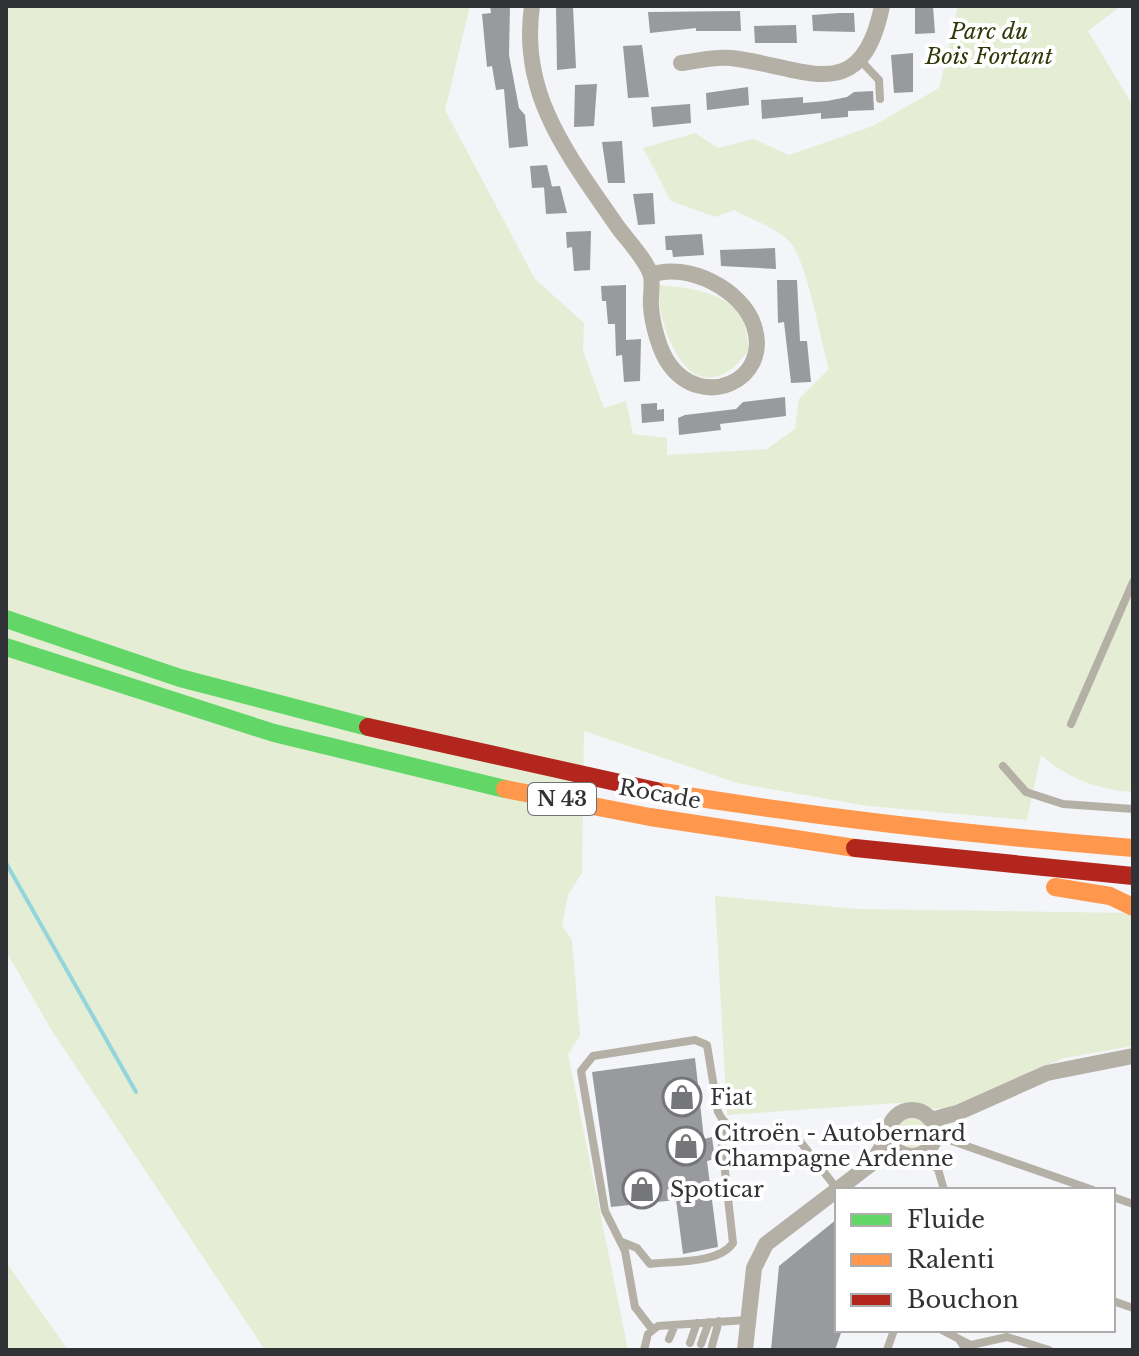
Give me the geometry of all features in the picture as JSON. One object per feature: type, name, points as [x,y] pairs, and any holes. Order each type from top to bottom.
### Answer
[{"type":"highway","name":"N 43","points":[[6,619],[180,678],[370,728],[640,788],[809,816],[983,836],[1133,848]]},
{"type":"highway","name":"Rocade","points":[[6,647],[169,701],[363,757],[635,815],[870,851],[1015,868],[1133,876]]},
{"type":"highway","points":[[983,836],[1133,834]]},
{"type":"highway","points":[[870,851],[1110,896],[1133,907]]},
{"type":"street","points":[[532,6],[532,59],[544,113],[560,142],[651,275],[651,310],[669,364],[686,381],[705,389],[728,385],[744,375],[755,359],[758,338],[750,312],[728,291],[705,279],[663,270],[651,275]]},
{"type":"street","points":[[681,63],[728,58],[827,76],[846,71],[861,61],[882,6]]},
{"type":"street","points":[[933,1127],[1047,1073],[1133,1056]]},
{"type":"street","points":[[838,1188],[871,1164],[900,1153],[919,1155],[930,1148],[933,1127],[919,1111],[904,1111],[892,1121],[889,1136],[871,1164]]},
{"type":"street","points":[[889,1136],[900,1153]]},
{"type":"street","points":[[745,1350],[754,1268],[766,1244],[835,1191]]},
{"type":"lane","points":[[861,61],[879,80],[880,99]]},
{"type":"lane","points":[[1071,724],[1133,582]]},
{"type":"lane","points":[[1003,766],[1026,792],[1063,804],[1133,809]]},
{"type":"lane","points":[[652,1329],[635,1307],[621,1242],[605,1211],[581,1071],[593,1056],[701,1042],[711,1051],[718,1112],[728,1128],[739,1134],[796,1136],[836,1188]]},
{"type":"lane","points":[[933,1127],[1088,1188]]},
{"type":"lane","points":[[621,1242],[637,1248],[650,1264],[718,1255],[729,1250],[733,1243],[722,1144],[728,1128]]},
{"type":"lane","points":[[919,1155],[938,1169],[943,1188]]},
{"type":"lane","points":[[652,1329],[664,1325],[747,1320]]},
{"type":"lane","points":[[712,1346],[719,1321]]},
{"type":"lane","points":[[701,1344],[709,1322]]},
{"type":"lane","points":[[690,1343],[697,1323]]},
{"type":"lane","points":[[658,1338],[664,1325]]},
{"type":"lane","points":[[669,1339],[675,1325]]},
{"type":"lane","points":[[644,1350],[652,1329]]},
{"type":"lane","points":[[946,1332],[971,1345],[1007,1337],[1049,1350]]},
{"type":"lane","points":[[959,1339],[966,1350]]},
{"type":"green space","name":"Parc du Bois Fortant","points":[[6,6],[470,6],[445,110],[535,279],[584,323],[583,351],[604,408],[626,401],[633,434],[667,438],[667,455],[767,449],[795,429],[799,399],[829,369],[807,281],[795,249],[788,240],[734,210],[716,217],[671,201],[643,148],[695,133],[718,148],[753,139],[789,155],[873,126],[939,88],[958,6],[1121,6],[1088,31],[1133,106],[1133,792],[1108,789],[1084,781],[1061,770],[1041,755],[1027,820],[868,806],[737,783],[584,731],[582,873],[568,895],[562,925],[572,940],[580,1036],[568,1054],[628,1350],[265,1350],[52,1031],[6,951]]},
{"type":"green space","points":[[658,285],[705,292],[726,302],[744,322],[749,350],[730,370],[713,377],[697,375],[684,364],[673,348],[665,328]]},
{"type":"green space","points":[[715,896],[857,909],[1133,913],[1133,1046],[1064,1058],[947,1108],[934,1109],[912,1102],[727,1115]]},
{"type":"green space","points":[[912,1118],[918,1119],[926,1127],[926,1139],[918,1147],[912,1148],[906,1147],[898,1139],[897,1133],[898,1127],[906,1119]]},
{"type":"green space","points":[[6,1262],[68,1350],[6,1350]]},
{"type":"building","points":[[490,6],[510,6],[509,55],[519,108],[525,115],[528,146],[509,148],[504,89],[496,90],[492,66],[487,67],[482,14],[491,13]]},
{"type":"building","points":[[556,6],[573,6],[576,68],[557,70]]},
{"type":"building","points":[[915,6],[933,6],[935,33],[915,34]]},
{"type":"building","points":[[740,11],[741,31],[696,31],[696,28],[650,33],[648,12]]},
{"type":"building","points":[[854,13],[855,32],[813,31],[812,15]]},
{"type":"building","points":[[796,25],[797,43],[755,43],[754,26]]},
{"type":"building","points":[[642,45],[649,97],[628,98],[623,46]]},
{"type":"building","points":[[913,53],[913,92],[894,93],[891,55]]},
{"type":"building","points":[[597,84],[594,126],[574,127],[575,85]]},
{"type":"building","points":[[748,87],[749,105],[707,110],[706,93]]},
{"type":"building","points":[[873,91],[874,110],[848,111],[848,117],[821,119],[821,113],[762,119],[761,100],[803,97],[803,103]]},
{"type":"building","points":[[690,104],[691,123],[653,127],[651,107]]},
{"type":"building","points":[[622,141],[625,183],[608,183],[602,142]]},
{"type":"building","points":[[547,165],[552,187],[532,188],[530,166]]},
{"type":"building","points":[[560,186],[567,213],[546,214],[544,187]]},
{"type":"building","points":[[653,193],[655,224],[638,225],[633,194]]},
{"type":"building","points":[[591,231],[590,270],[574,271],[572,247],[567,248],[566,232]]},
{"type":"building","points":[[702,234],[704,255],[673,257],[672,250],[666,250],[665,236]]},
{"type":"building","points":[[775,248],[776,269],[721,266],[720,250]]},
{"type":"building","points":[[777,280],[797,280],[800,341],[807,341],[811,382],[791,383],[784,322],[778,323]]},
{"type":"building","points":[[626,285],[626,340],[641,339],[640,381],[624,382],[622,355],[616,356],[615,324],[608,324],[601,286]]},
{"type":"building","points":[[785,397],[786,416],[720,424],[721,430],[679,435],[678,418],[685,415],[736,409],[743,402]]},
{"type":"building","points":[[657,403],[657,410],[664,409],[664,421],[642,423],[641,404]]},
{"type":"building","points":[[695,1058],[704,1139],[712,1137],[715,1159],[707,1161],[718,1247],[683,1254],[676,1200],[611,1207],[592,1072]]},
{"type":"building","points":[[835,1221],[835,1332],[841,1332],[835,1350],[771,1350],[779,1266]]},
{"type":"waterway","points":[[6,863],[136,1092]]},
{"type":"traffic: fast","points":[[6,619],[180,678],[368,727]]},
{"type":"traffic: fast","points":[[6,647],[274,733],[505,789]]},
{"type":"traffic: slow","points":[[505,789],[650,817],[855,848]]},
{"type":"traffic: slow","points":[[656,791],[894,824],[1133,848]]},
{"type":"traffic: slow","points":[[1055,887],[1110,896],[1133,907]]},
{"type":"traffic: jam","points":[[368,727],[656,791]]},
{"type":"traffic: jam","points":[[855,848],[1133,876]]},
{"type":"place","name":"Fiat","points":[[682,1097]]},
{"type":"place","name":"Citroën - Autobernard Champagne Ardenne","points":[[686,1146]]},
{"type":"place","name":"Spoticar","points":[[642,1189]]}]
